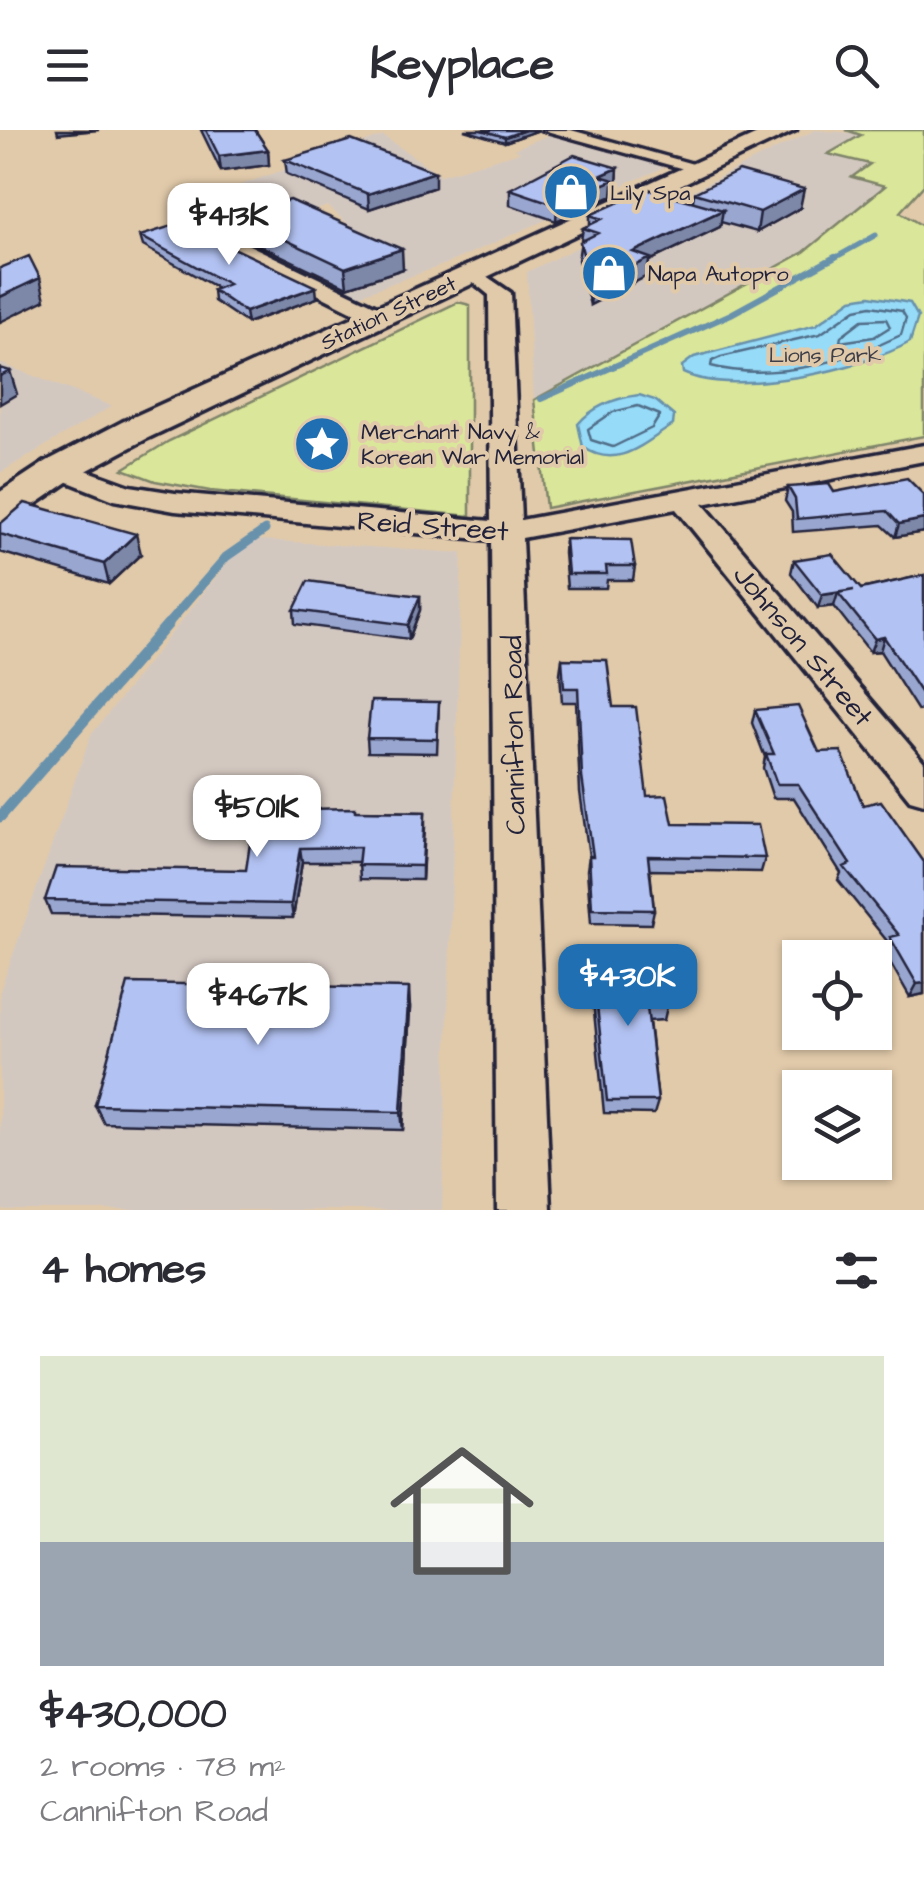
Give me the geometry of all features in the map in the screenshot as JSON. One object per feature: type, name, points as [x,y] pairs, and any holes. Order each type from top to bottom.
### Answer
[{"type":"main road","name":"Station Street","points":[[0,510],[61,469],[135,430],[786,130]]},
{"type":"street","points":[[552,130],[702,169]]},
{"type":"street","points":[[195,225],[379,316]]},
{"type":"street","name":"Cannifton Road","points":[[473,273],[500,293],[524,1210]]},
{"type":"street","name":"Reid Street","points":[[61,469],[124,494],[175,502],[508,532],[924,454]]},
{"type":"street","name":"Johnson Street","points":[[684,500],[924,789]]},
{"type":"shaded area","points":[[815,130],[863,134],[829,154],[872,164],[853,176],[886,185],[804,252],[534,400],[527,272]]},
{"type":"shaded area","points":[[549,135],[665,167],[446,264],[359,295],[282,256],[353,229],[328,206],[241,235],[232,231],[214,194],[383,136],[441,175],[520,152],[514,149]]},
{"type":"shaded area","points":[[0,363],[112,406],[0,473]]},
{"type":"shaded area","points":[[246,539],[462,553],[442,1210],[0,1210],[0,991],[91,735]]},
{"type":"green space","name":"Lions Park","points":[[846,130],[924,130],[924,185],[900,212],[924,227],[924,436],[546,508],[534,400],[804,252],[885,186],[852,177],[870,164],[828,154],[861,135]]},
{"type":"green space","points":[[458,302],[470,305],[470,516],[210,491],[155,481],[123,469],[169,441]]},
{"type":"water","points":[[870,296],[910,303],[918,317],[910,342],[862,362],[798,377],[734,382],[683,373],[682,366],[694,357],[816,325],[852,299]]},
{"type":"water","points":[[639,395],[655,400],[674,416],[673,425],[619,455],[595,454],[583,447],[578,424],[584,418],[606,404]]},
{"type":"building","points":[[206,130],[255,130],[268,150],[219,156]]},
{"type":"building","points":[[481,130],[525,130],[505,137]]},
{"type":"building","points":[[351,140],[435,172],[368,194],[285,160]]},
{"type":"building","points":[[574,155],[618,168],[600,176],[614,180],[557,205],[510,189]]},
{"type":"building","points":[[739,171],[804,189],[760,212],[694,193]]},
{"type":"building","points":[[648,189],[723,210],[633,252],[650,258],[592,287],[580,242],[598,233],[583,228],[602,219],[590,215]]},
{"type":"building","points":[[290,200],[402,249],[345,268],[233,215]]},
{"type":"building","points":[[181,223],[316,287],[245,312],[213,290],[228,284],[140,236]]},
{"type":"building","points":[[29,256],[40,278],[0,297],[0,268]]},
{"type":"building","points":[[907,478],[924,495],[924,519],[899,524],[887,511],[797,519],[795,499],[788,487],[829,484],[834,492]]},
{"type":"building","points":[[25,503],[136,534],[104,564],[0,534],[0,524]]},
{"type":"building","points":[[565,539],[631,540],[635,566],[606,566],[607,574],[568,574]]},
{"type":"building","points":[[832,554],[861,589],[924,575],[924,698],[884,637],[875,639],[838,593],[854,590],[822,595],[794,560]]},
{"type":"building","points":[[308,581],[420,596],[408,625],[294,610]]},
{"type":"building","points":[[562,659],[607,660],[613,707],[636,707],[647,796],[667,795],[673,824],[758,825],[765,858],[648,856],[654,910],[592,909],[589,856],[593,856],[582,777],[578,688],[564,688]]},
{"type":"building","points":[[371,701],[439,702],[437,739],[367,738]]},
{"type":"building","points":[[798,706],[819,752],[841,751],[863,805],[881,801],[924,862],[924,983],[917,984],[890,937],[899,935],[844,867],[850,864],[798,784],[777,784],[766,754],[774,754],[755,710]]},
{"type":"building","points":[[355,808],[425,812],[422,866],[358,865],[360,847],[300,848],[291,904],[45,900],[56,867],[246,870],[255,810]]},
{"type":"building","points":[[660,966],[667,1007],[647,1007],[658,1101],[607,1101],[593,967]]},
{"type":"building","points":[[128,983],[409,988],[401,1112],[95,1105]]},
{"type":"waterway","points":[[831,260],[876,235]]},
{"type":"waterway","points":[[541,399],[731,314],[835,257]]},
{"type":"waterway","points":[[165,627],[226,557],[265,530]]},
{"type":"waterway","points":[[0,817],[168,624]]},
{"type":"place","name":"Lily Spa","points":[[571,192]]},
{"type":"place","name":"Napa Autopro","points":[[609,273]]},
{"type":"place","name":"Merchant Navy & Korean War Memorial","points":[[322,444]]}]
